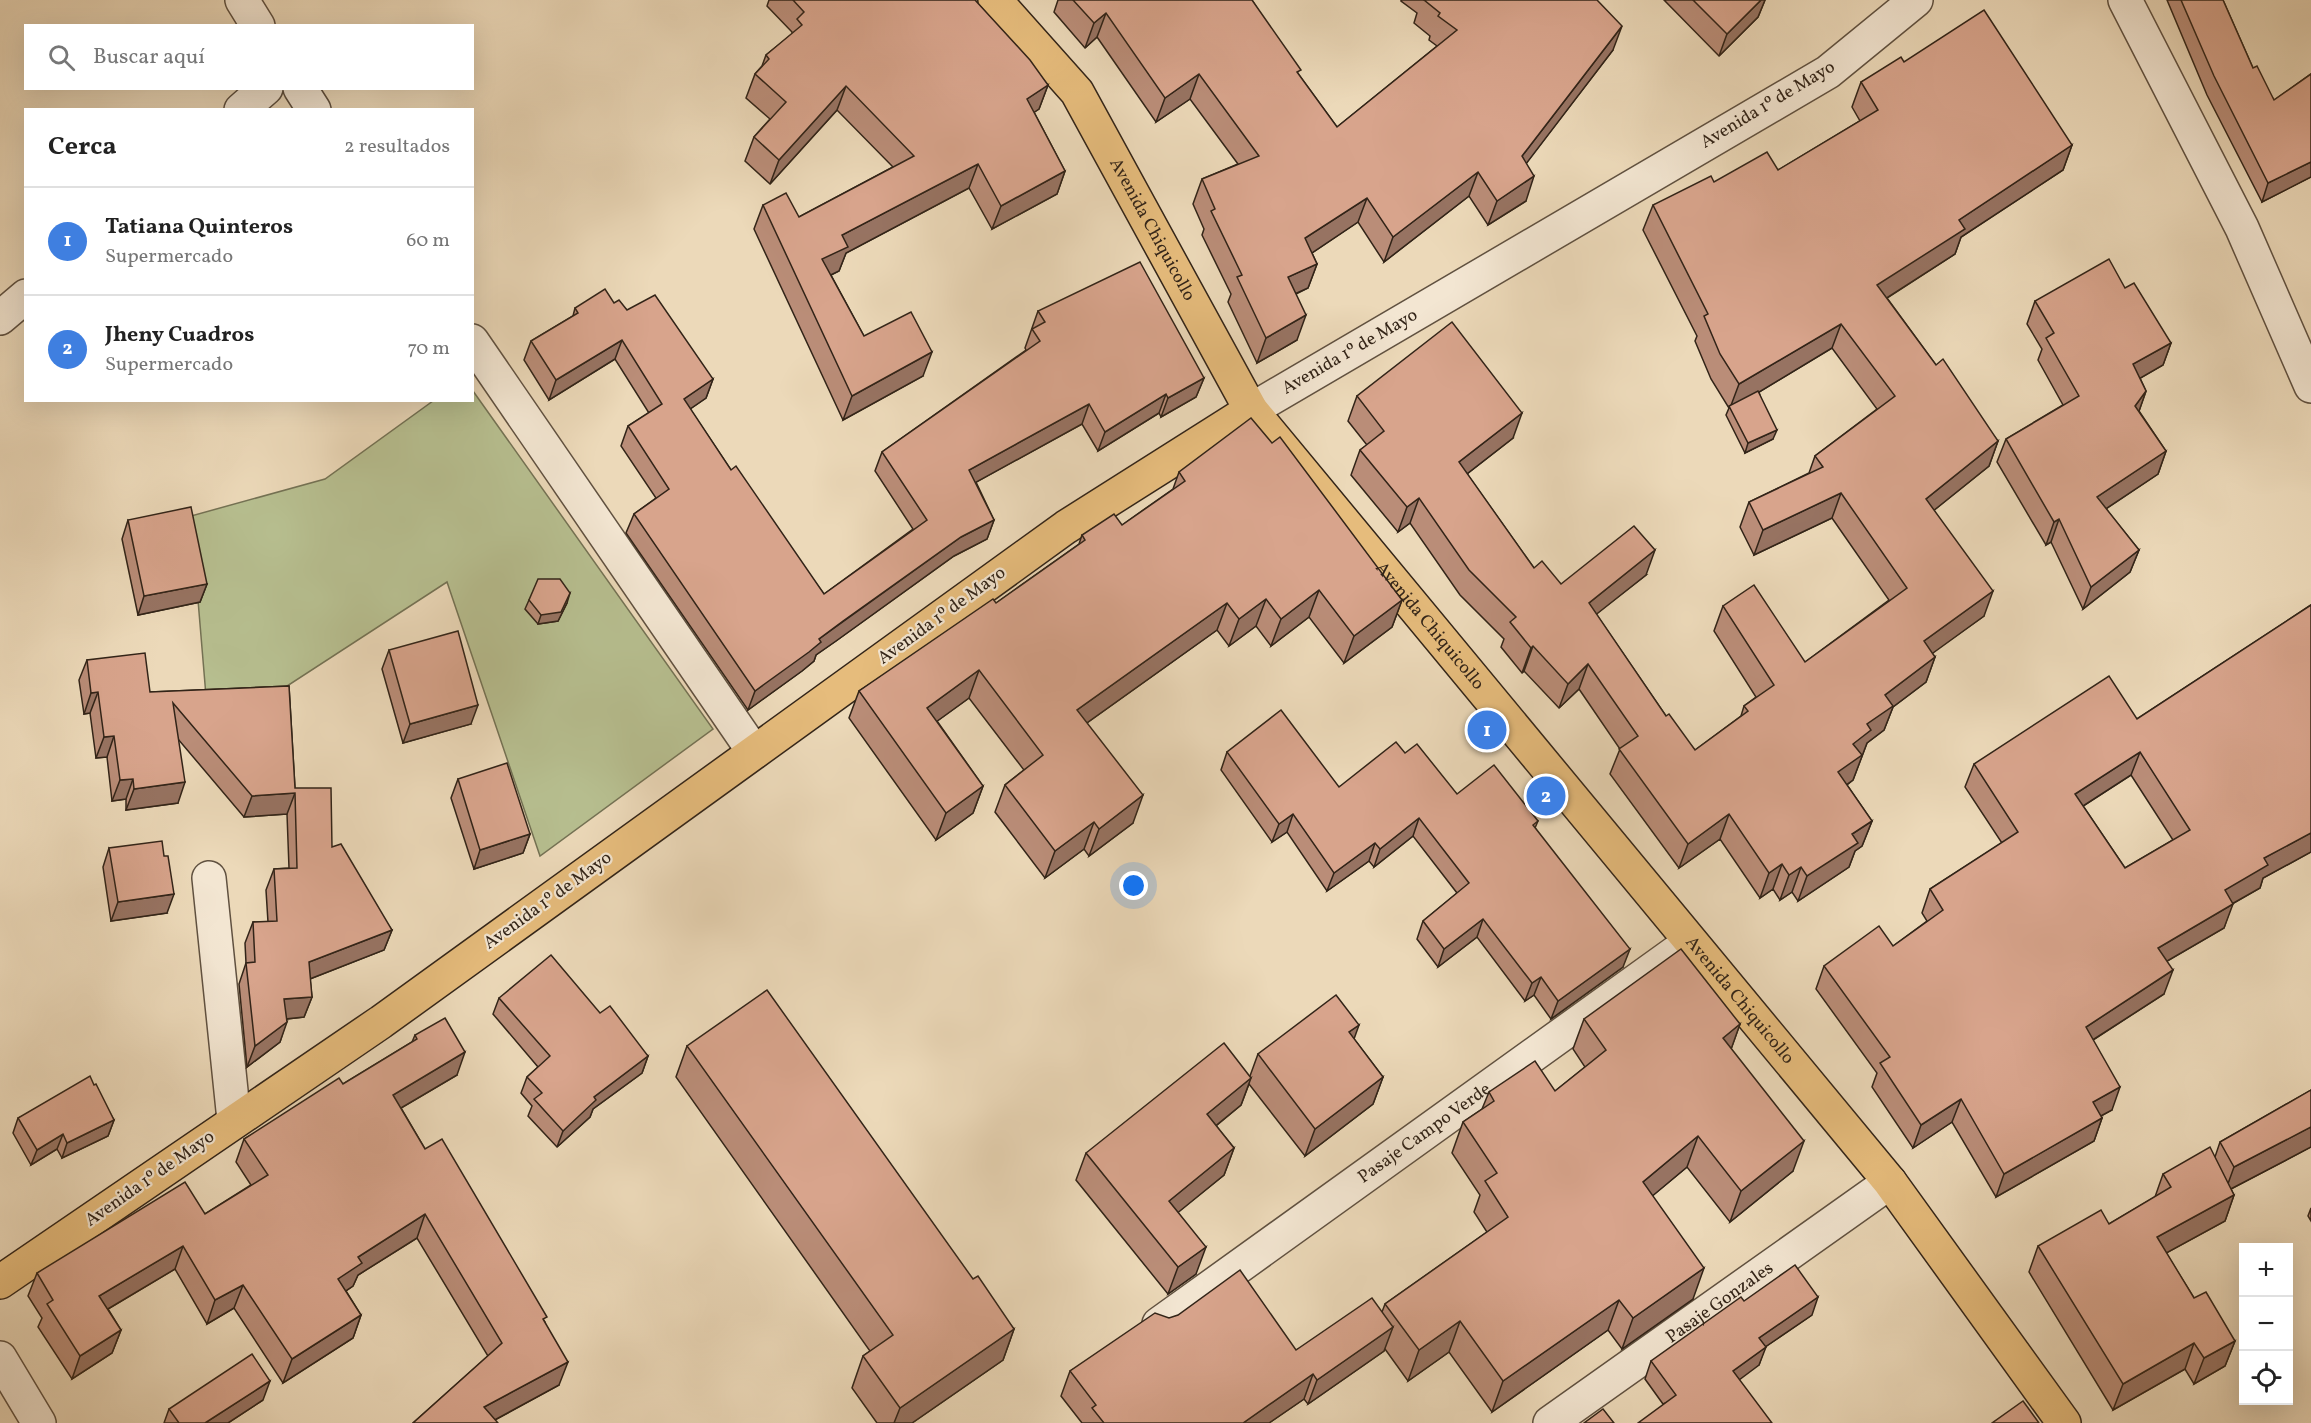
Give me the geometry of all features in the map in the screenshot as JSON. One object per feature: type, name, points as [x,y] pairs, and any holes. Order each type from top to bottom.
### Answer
[{"type":"main road","name":"Avenida Chiquicollo","points":[[995,0],[1077,92],[1251,410],[1689,942],[1890,1182],[2064,1423]]},
{"type":"main road","name":"Avenida 1º de Mayo","points":[[0,1282],[234,1120],[381,1022],[1066,526],[1251,410]]},
{"type":"street","points":[[242,0],[257,24]]},
{"type":"street","name":"Avenida 1º de Mayo","points":[[1251,410],[1828,72],[1916,0]]},
{"type":"street","points":[[2125,0],[2242,228],[2311,386]]},
{"type":"street","points":[[244,108],[264,90]]},
{"type":"street","points":[[301,90],[313,108]]},
{"type":"street","points":[[0,318],[24,298]]},
{"type":"street","points":[[474,344],[754,752]]},
{"type":"street","points":[[209,878],[234,1120]]},
{"type":"street","name":"Pasaje Campo Verde","points":[[1160,1324],[1689,942]]},
{"type":"street","name":"Pasaje Gonzales","points":[[1550,1423],[1890,1182]]},
{"type":"street","points":[[0,1358],[39,1423]]},
{"type":"green space","points":[[474,392],[713,729],[540,856],[447,582],[281,690],[206,696],[191,516],[325,479],[432,402],[474,402]]},
{"type":"building","points":[[793,0],[975,0],[1030,60],[1048,85],[1027,99],[1065,171],[1001,206],[978,164],[842,235],[848,247],[822,259],[864,336],[911,312],[932,352],[852,396],[763,205],[786,193],[799,217],[914,156],[846,86],[779,160],[754,137],[786,102],[755,74],[769,59],[766,55],[802,25],[797,19],[804,12]]},
{"type":"building","points":[[1073,0],[1252,0],[1301,70],[1297,72],[1337,127],[1457,30],[1438,16],[1440,13],[1424,0],[1597,0],[1622,26],[1522,156],[1534,176],[1497,201],[1478,172],[1393,237],[1367,198],[1305,238],[1317,264],[1288,277],[1306,315],[1266,338],[1237,277],[1242,275],[1211,211],[1215,209],[1202,179],[1259,156],[1199,74],[1165,98],[1106,13],[1094,23]]},
{"type":"building","points":[[1693,0],[1761,0],[1727,34]]},
{"type":"building","points":[[2181,0],[2223,0],[2253,68],[2257,66],[2274,100],[2311,74],[2311,162],[2268,183],[2214,76]]},
{"type":"building","points":[[1984,10],[2072,145],[1959,220],[1965,229],[1877,285],[1936,365],[1943,359],[1998,441],[1926,499],[1993,591],[1924,641],[1935,657],[1885,695],[1893,706],[1867,724],[1871,730],[1853,744],[1862,755],[1838,772],[1872,821],[1852,834],[1858,843],[1807,876],[1801,867],[1789,875],[1782,864],[1769,873],[1729,814],[1688,844],[1619,749],[1638,736],[1588,664],[1568,684],[1533,646],[1531,648],[1510,622],[1516,617],[1469,570],[1419,498],[1407,507],[1360,450],[1384,431],[1357,396],[1452,322],[1522,413],[1459,462],[1534,568],[1542,561],[1561,584],[1634,526],[1655,550],[1589,603],[1666,716],[1669,714],[1695,750],[1748,711],[1744,706],[1774,685],[1723,606],[1754,585],[1805,662],[1907,588],[1841,493],[1763,530],[1749,502],[1823,467],[1815,456],[1895,396],[1841,324],[1739,384],[1720,354],[1704,316],[1708,314],[1653,205],[1711,176],[1714,182],[1767,152],[1778,170],[1878,110],[1861,82],[1901,57],[1904,62]]},
{"type":"building","points":[[2109,259],[2125,288],[2134,283],[2171,343],[2133,364],[2146,391],[2135,406],[2166,451],[2097,497],[2139,550],[2091,587],[2059,519],[2054,522],[2006,439],[2079,396],[2046,338],[2054,333],[2035,301]]},
{"type":"building","points":[[1140,262],[1204,378],[1168,398],[1166,394],[1105,432],[1089,404],[969,470],[994,520],[961,537],[843,621],[819,639],[821,642],[809,652],[755,691],[634,514],[669,489],[628,426],[662,404],[622,340],[556,380],[531,341],[578,313],[575,308],[605,289],[614,303],[619,300],[627,310],[655,295],[713,379],[684,399],[731,470],[736,466],[824,594],[927,520],[882,452],[1040,341],[1032,329],[1045,322],[1038,311]]},
{"type":"building","points":[[1758,391],[1777,430],[1748,443],[1729,406]]},
{"type":"building","points":[[1251,418],[1272,443],[1280,437],[1402,600],[1354,636],[1319,590],[1281,619],[1266,599],[1239,619],[1227,603],[1077,710],[1143,795],[1099,829],[1094,822],[1055,851],[1005,785],[1043,755],[979,670],[927,708],[983,786],[946,813],[859,691],[993,599],[996,603],[1085,540],[1082,535],[1114,514],[1122,525],[1185,481],[1179,472]]},
{"type":"building","points":[[191,507],[207,584],[144,596],[128,520]]},
{"type":"building","points":[[538,579],[560,579],[570,593],[561,612],[541,615],[529,600]]},
{"type":"building","points":[[2311,605],[2311,833],[2264,858],[2268,865],[2225,890],[2233,904],[2158,948],[2173,970],[2086,1027],[2120,1087],[2093,1102],[2102,1118],[2004,1174],[1961,1099],[1921,1125],[1880,1063],[1890,1057],[1824,966],[1879,926],[1893,946],[1943,910],[1930,889],[2018,832],[1974,764],[2109,676],[2137,719]],"holes":[[[2140,752],[2190,830],[2125,868],[2075,794]]]},
{"type":"building","points":[[458,631],[478,705],[410,724],[389,650]]},
{"type":"building","points":[[145,653],[150,692],[289,686],[295,788],[331,788],[332,847],[341,844],[392,930],[309,962],[312,997],[284,999],[287,1022],[255,1046],[246,963],[255,962],[253,922],[277,921],[274,869],[297,868],[295,793],[252,796],[173,703],[185,782],[134,789],[133,779],[120,780],[114,736],[104,737],[98,692],[91,693],[87,660]]},
{"type":"building","points":[[1281,710],[1339,787],[1396,742],[1405,753],[1417,744],[1457,794],[1494,765],[1538,821],[1533,825],[1630,949],[1558,1001],[1541,977],[1532,983],[1483,919],[1444,949],[1423,921],[1469,883],[1419,818],[1380,849],[1375,843],[1334,873],[1293,814],[1279,824],[1227,752]]},
{"type":"building","points":[[507,763],[530,834],[480,850],[458,779]]},
{"type":"building","points":[[162,841],[164,856],[168,856],[174,894],[118,902],[109,848]]},
{"type":"building","points":[[1681,949],[1740,1024],[1723,1038],[1804,1141],[1741,1191],[1698,1136],[1643,1182],[1704,1268],[1633,1318],[1619,1300],[1503,1381],[1460,1321],[1419,1350],[1385,1304],[1508,1217],[1485,1181],[1497,1173],[1463,1122],[1494,1101],[1489,1092],[1535,1061],[1555,1091],[1606,1050],[1584,1019]]},
{"type":"building","points":[[551,955],[600,1013],[610,1006],[648,1056],[594,1097],[596,1100],[563,1131],[534,1099],[542,1093],[527,1077],[550,1056],[499,998]]},
{"type":"building","points":[[767,990],[973,1279],[978,1276],[1014,1329],[900,1408],[863,1356],[893,1335],[687,1046]]},
{"type":"building","points":[[1336,995],[1359,1025],[1349,1032],[1383,1077],[1315,1129],[1258,1054]]},
{"type":"building","points":[[445,1018],[465,1052],[393,1095],[425,1149],[442,1139],[547,1317],[543,1319],[568,1362],[484,1407],[498,1423],[413,1423],[502,1343],[425,1214],[358,1257],[362,1263],[338,1279],[361,1315],[292,1359],[243,1285],[215,1300],[183,1246],[99,1296],[121,1330],[80,1356],[47,1304],[53,1300],[37,1273],[185,1182],[205,1214],[268,1175],[244,1139],[339,1078],[343,1084],[417,1039],[415,1035]]},
{"type":"building","points":[[1224,1043],[1251,1078],[1207,1114],[1234,1148],[1169,1201],[1206,1247],[1178,1267],[1086,1153]]},
{"type":"building","points":[[90,1076],[114,1120],[67,1143],[63,1134],[37,1150],[18,1118]]},
{"type":"building","points":[[2311,1090],[2311,1127],[2234,1167],[2220,1142]]},
{"type":"building","points":[[2210,1147],[2234,1195],[2157,1237],[2194,1298],[2206,1292],[2235,1341],[2204,1358],[2194,1343],[2123,1384],[2038,1246],[2101,1210],[2109,1224],[2171,1187],[2163,1174]]},
{"type":"building","points":[[1795,1265],[1818,1297],[1759,1338],[1766,1347],[1733,1371],[1772,1423],[1638,1423],[1676,1395],[1651,1361],[1741,1297],[1744,1301]]},
{"type":"building","points":[[1240,1270],[1296,1350],[1372,1298],[1393,1327],[1317,1380],[1313,1374],[1243,1423],[1104,1423],[1092,1408],[1096,1405],[1070,1371],[1155,1313],[1169,1318],[1178,1315]]},
{"type":"building","points":[[252,1354],[270,1381],[205,1423],[179,1423],[169,1409]]},
{"type":"building","points":[[2023,1401],[2039,1423],[1992,1423]]},
{"type":"building","points":[[1603,1409],[1614,1423],[1584,1423]]},
{"type":"place","name":"Tatiana Quinteros","points":[[1487,730]]},
{"type":"place","name":"Jheny Cuadros","points":[[1546,796]]}]
